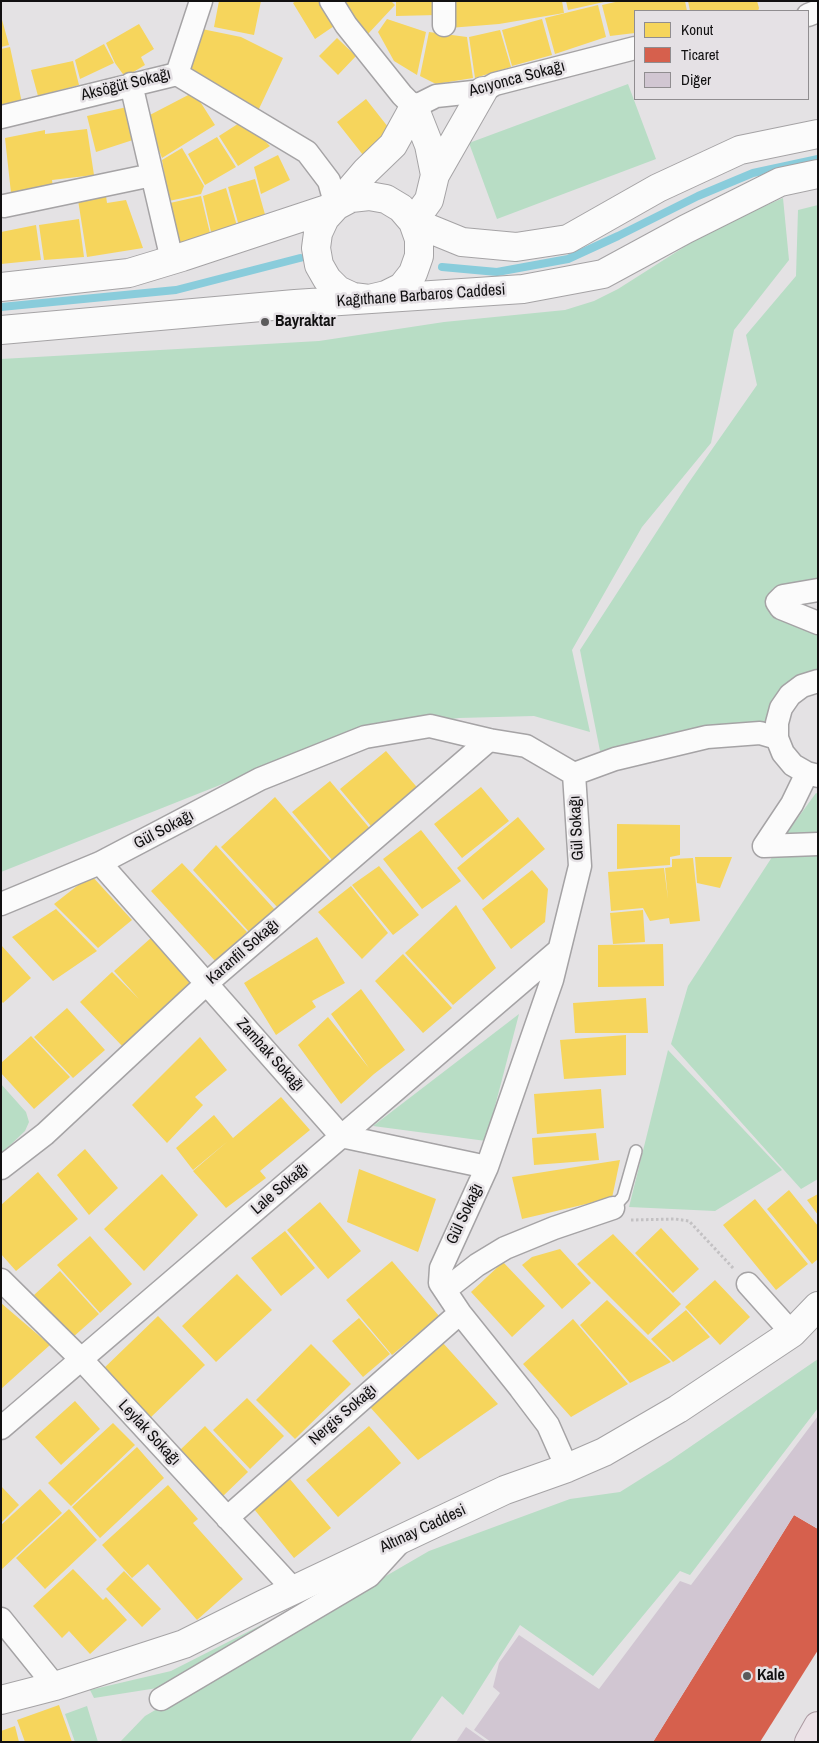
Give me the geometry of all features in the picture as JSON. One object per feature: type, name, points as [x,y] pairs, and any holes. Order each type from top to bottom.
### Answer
[{"type":"main road","points":[[413,222],[429,200],[435,175],[483,91]]},
{"type":"main road","points":[[414,107],[429,145],[435,175]]},
{"type":"main road","points":[[1,287],[129,273],[336,206],[352,198],[369,196],[386,199],[401,208],[413,222],[419,239],[419,256],[413,273],[402,287],[386,296],[369,299],[353,297],[338,290],[327,279],[319,265],[316,248],[318,233],[325,218],[336,206],[366,171],[393,145],[414,107]]},
{"type":"main road","points":[[413,222],[462,242],[516,247],[568,239],[658,188],[740,150],[818,134]]},
{"type":"main road","name":"Kağıthane Barbaros Caddesi","points":[[1,330],[369,299],[523,289],[604,274],[686,229],[780,182],[818,174]]},
{"type":"main road","name":"Altınay Caddesi","points":[[1,1700],[55,1686],[184,1644],[506,1490],[604,1452],[678,1409],[792,1334],[818,1306]]},
{"type":"main road","points":[[809,1742],[818,1726]]},
{"type":"street","name":"Aksöğüt Sokağı","points":[[1,117],[177,74],[201,1]]},
{"type":"street","points":[[331,1],[346,25],[402,95],[414,107]]},
{"type":"street","points":[[444,1],[444,25]]},
{"type":"street","name":"Acıyonca Sokağı","points":[[414,107],[436,96],[483,91],[495,84],[634,48]]},
{"type":"street","points":[[177,74],[307,152],[329,180],[336,206]]},
{"type":"street","points":[[131,84],[172,260]]},
{"type":"street","points":[[4,206],[152,175]]},
{"type":"street","points":[[818,590],[783,596],[777,602],[781,608],[818,623]]},
{"type":"street","points":[[818,681],[802,686],[790,695],[781,708],[777,723],[777,738],[783,753],[793,765],[812,775],[764,846],[818,844]]},
{"type":"street","name":"Gül Sokağı","points":[[1,904],[100,863],[260,779],[365,738],[430,726],[489,740],[526,746],[574,774],[580,866],[552,980],[487,1167],[441,1268],[440,1283],[460,1312],[548,1425],[566,1468]]},
{"type":"street","points":[[574,774],[615,759],[707,737],[760,733],[777,738]]},
{"type":"street","name":"Karanfil Sokağı","points":[[1,1168],[45,1134],[206,984],[489,740]]},
{"type":"street","name":"Zambak Sokağı","points":[[100,863],[341,1136]]},
{"type":"street","name":"Lale Sokağı","points":[[1,1428],[559,950]]},
{"type":"street","points":[[341,1136],[487,1167]]},
{"type":"street","points":[[445,1290],[477,1265],[505,1248],[554,1228],[613,1208]]},
{"type":"street","name":"Leylak Sokağı","points":[[1,1280],[81,1359],[294,1590]]},
{"type":"street","points":[[748,1284],[792,1334]]},
{"type":"street","name":"Nergis Sokağı","points":[[227,1518],[460,1312]]},
{"type":"street","points":[[161,1699],[369,1576],[404,1538]]},
{"type":"street","points":[[1,1619],[55,1686]]},
{"type":"lane","points":[[613,1208],[623,1197],[636,1151]]},
{"type":"path","points":[[613,1208],[625,1220],[674,1219],[690,1221],[748,1284]]},
{"type":"green space","points":[[628,84],[656,159],[497,219],[469,143]]},
{"type":"green space","points":[[783,198],[789,260],[734,330],[711,443],[642,527],[572,650],[590,732],[534,716],[459,718],[351,733],[1,872],[1,359],[319,341],[444,322],[565,310],[594,301],[618,289],[714,228]]},
{"type":"green space","points":[[818,205],[818,579],[773,588],[769,605],[776,618],[818,634],[818,672],[769,725],[601,756],[580,650],[687,485],[757,385],[746,335],[796,276],[798,210]]},
{"type":"green space","points":[[816,793],[818,794],[818,834],[786,834]]},
{"type":"green space","points":[[776,851],[818,851],[818,1179],[801,1189],[671,1044],[688,986]]},
{"type":"green space","points":[[519,1014],[486,1141],[373,1126]]},
{"type":"green space","points":[[668,1050],[782,1170],[715,1211],[629,1207]]},
{"type":"green space","points":[[1,1084],[26,1112],[29,1122],[25,1131],[1,1154]]},
{"type":"green space","points":[[818,1359],[818,1408],[690,1575],[680,1571],[593,1676],[520,1625],[463,1715],[442,1696],[410,1742],[120,1742],[145,1716],[429,1551],[570,1499],[620,1492],[671,1460]]},
{"type":"green space","points":[[279,1616],[170,1686],[94,1698],[90,1690],[171,1671]]},
{"type":"green space","points":[[87,1706],[98,1742],[75,1742],[65,1714]]},
{"type":"building: Konut","points":[[219,1],[261,1],[254,35],[214,27]]},
{"type":"building: Konut","points":[[296,1],[323,1],[337,24],[315,39],[293,3]]},
{"type":"building: Konut","points":[[342,1],[391,1],[395,5],[367,35]]},
{"type":"building: Konut","points":[[396,1],[436,1],[437,15],[396,16]]},
{"type":"building: Konut","points":[[450,1],[562,1],[564,13],[499,24],[449,28]]},
{"type":"building: Konut","points":[[566,1],[604,1],[604,2],[568,10]]},
{"type":"building: Konut","points":[[620,1],[685,1],[687,10],[634,10],[634,33],[610,36],[602,5]]},
{"type":"building: Konut","points":[[688,1],[757,1],[759,8],[758,10],[690,10]]},
{"type":"building: Konut","points":[[598,5],[606,37],[555,54],[545,18]]},
{"type":"building: Konut","points":[[1,16],[9,45],[1,47]]},
{"type":"building: Konut","points":[[387,19],[426,32],[417,75],[394,61],[378,32]]},
{"type":"building: Konut","points":[[542,19],[552,55],[512,66],[502,30]]},
{"type":"building: Konut","points":[[139,24],[154,49],[141,57],[145,65],[125,77],[115,63],[106,43]]},
{"type":"building: Konut","points":[[202,29],[241,37],[283,58],[257,113],[185,73]]},
{"type":"building: Konut","points":[[500,30],[511,67],[475,78],[469,37]]},
{"type":"building: Konut","points":[[429,32],[467,37],[473,78],[436,84],[420,76]]},
{"type":"building: Konut","points":[[337,38],[356,56],[338,75],[319,56]]},
{"type":"building: Konut","points":[[104,44],[114,63],[80,79],[75,60]]},
{"type":"building: Konut","points":[[10,47],[22,103],[1,108],[1,49]]},
{"type":"building: Konut","points":[[73,61],[79,85],[38,96],[31,70]]},
{"type":"building: Konut","points":[[194,92],[215,125],[162,158],[146,117]]},
{"type":"building: Konut","points":[[366,99],[392,132],[363,155],[337,122]]},
{"type":"building: Konut","points":[[127,107],[139,138],[96,152],[87,116]]},
{"type":"building: Konut","points":[[244,120],[270,146],[238,166],[219,136]]},
{"type":"building: Konut","points":[[87,129],[94,175],[52,180],[53,187],[11,193],[5,138],[45,130],[45,134]]},
{"type":"building: Konut","points":[[217,137],[236,167],[205,185],[188,154]]},
{"type":"building: Konut","points":[[182,148],[204,186],[201,194],[169,201],[162,160]]},
{"type":"building: Konut","points":[[278,155],[290,180],[261,194],[254,167]]},
{"type":"building: Konut","points":[[255,179],[266,218],[239,226],[228,187]]},
{"type":"building: Konut","points":[[226,188],[237,226],[211,232],[203,196]]},
{"type":"building: Konut","points":[[106,196],[107,203],[126,200],[143,248],[87,257],[78,200]]},
{"type":"building: Konut","points":[[201,196],[210,233],[179,244],[170,203]]},
{"type":"building: Konut","points":[[79,219],[84,257],[44,260],[39,225]]},
{"type":"building: Konut","points":[[36,225],[41,260],[1,264],[1,232]]},
{"type":"building: Konut","points":[[386,751],[421,792],[375,831],[340,789]]},
{"type":"building: Konut","points":[[330,781],[372,831],[333,861],[292,812]]},
{"type":"building: Konut","points":[[481,787],[509,821],[462,858],[434,824]]},
{"type":"building: Konut","points":[[275,797],[331,862],[278,908],[221,847]]},
{"type":"building: Konut","points":[[518,817],[545,849],[483,900],[457,868]]},
{"type":"building: Konut","points":[[617,824],[680,825],[680,855],[670,857],[670,865],[617,869]]},
{"type":"building: Konut","points":[[421,830],[461,881],[422,909],[383,859]]},
{"type":"building: Konut","points":[[216,845],[276,911],[251,934],[193,870]]},
{"type":"building: Konut","points":[[695,857],[732,857],[720,888],[697,883]]},
{"type":"building: Konut","points":[[693,858],[700,921],[670,924],[669,918],[650,921],[643,908],[611,911],[608,872],[664,868],[668,899],[665,868],[672,867],[672,859]]},
{"type":"building: Konut","points":[[182,863],[247,932],[216,962],[151,891]]},
{"type":"building: Konut","points":[[379,866],[419,915],[393,935],[352,885]]},
{"type":"building: Konut","points":[[532,870],[548,889],[545,922],[511,949],[482,909]]},
{"type":"building: Konut","points":[[91,875],[132,920],[98,948],[54,904]]},
{"type":"building: Konut","points":[[351,886],[388,933],[362,959],[318,912]]},
{"type":"building: Konut","points":[[456,905],[496,968],[453,1005],[405,953]]},
{"type":"building: Konut","points":[[56,909],[97,951],[53,981],[12,937]]},
{"type":"building: Konut","points":[[643,910],[645,942],[613,944],[610,913]]},
{"type":"building: Konut","points":[[152,937],[196,984],[159,1018],[155,1015],[124,1048],[80,1002],[112,972],[139,999],[114,971]]},
{"type":"building: Konut","points":[[317,937],[345,983],[312,1001],[316,1007],[276,1035],[244,983]]},
{"type":"building: Konut","points":[[663,944],[664,986],[598,987],[598,945]]},
{"type":"building: Konut","points":[[1,945],[31,978],[3,1003],[1,1001]]},
{"type":"building: Konut","points":[[403,954],[452,1008],[423,1033],[375,981]]},
{"type":"building: Konut","points":[[361,989],[405,1050],[374,1074],[341,1104],[298,1045],[328,1017],[369,1068],[331,1014]]},
{"type":"building: Konut","points":[[646,998],[648,1033],[575,1033],[573,1003]]},
{"type":"building: Konut","points":[[67,1008],[105,1050],[73,1078],[34,1037]]},
{"type":"building: Konut","points":[[626,1035],[626,1075],[564,1079],[560,1040]]},
{"type":"building: Konut","points":[[31,1036],[70,1077],[34,1109],[1,1073],[1,1063]]},
{"type":"building: Konut","points":[[200,1037],[227,1070],[195,1097],[203,1105],[167,1143],[132,1105]]},
{"type":"building: Konut","points":[[601,1089],[604,1128],[537,1134],[534,1094]]},
{"type":"building: Konut","points":[[281,1097],[310,1130],[260,1171],[266,1178],[226,1208],[193,1171],[228,1141],[193,1170],[176,1148],[214,1115],[233,1138]]},
{"type":"building: Konut","points":[[596,1133],[599,1160],[534,1165],[532,1138]]},
{"type":"building: Konut","points":[[85,1149],[118,1188],[89,1215],[57,1175]]},
{"type":"building: Konut","points":[[620,1160],[612,1198],[522,1219],[512,1177]]},
{"type":"building: Konut","points":[[359,1169],[436,1199],[418,1252],[347,1222]]},
{"type":"building: Konut","points":[[38,1172],[78,1219],[16,1271],[1,1254],[1,1205]]},
{"type":"building: Konut","points":[[162,1174],[198,1215],[144,1271],[104,1229]]},
{"type":"building: Konut","points":[[789,1190],[818,1226],[818,1259],[812,1264],[767,1209]]},
{"type":"building: Konut","points":[[818,1194],[818,1215],[807,1200]]},
{"type":"building: Konut","points":[[755,1199],[808,1264],[776,1290],[723,1225]]},
{"type":"building: Konut","points":[[320,1202],[361,1251],[328,1279],[287,1230]]},
{"type":"building: Konut","points":[[661,1228],[699,1269],[673,1293],[635,1253]]},
{"type":"building: Konut","points":[[285,1231],[315,1268],[281,1296],[251,1258]]},
{"type":"building: Konut","points":[[613,1234],[681,1304],[648,1335],[577,1264]]},
{"type":"building: Konut","points":[[90,1236],[132,1284],[100,1313],[57,1265]]},
{"type":"building: Konut","points":[[560,1249],[591,1283],[562,1309],[522,1265],[532,1257]]},
{"type":"building: Konut","points":[[392,1261],[439,1316],[392,1355],[346,1300]]},
{"type":"building: Konut","points":[[503,1262],[545,1306],[512,1337],[471,1292]]},
{"type":"building: Konut","points":[[60,1271],[99,1314],[72,1338],[34,1295]]},
{"type":"building: Konut","points":[[237,1274],[272,1310],[216,1362],[182,1326]]},
{"type":"building: Konut","points":[[715,1280],[750,1317],[720,1345],[685,1307]]},
{"type":"building: Konut","points":[[607,1300],[671,1362],[630,1383],[580,1325]]},
{"type":"building: Konut","points":[[1,1303],[50,1345],[1,1389]]},
{"type":"building: Konut","points":[[686,1310],[710,1337],[673,1362],[651,1339]]},
{"type":"building: Konut","points":[[158,1316],[205,1365],[148,1420],[101,1371]]},
{"type":"building: Konut","points":[[359,1318],[390,1354],[363,1377],[332,1341]]},
{"type":"building: Konut","points":[[573,1319],[628,1384],[571,1417],[523,1364]]},
{"type":"building: Konut","points":[[443,1343],[498,1404],[418,1460],[369,1406]]},
{"type":"building: Konut","points":[[311,1344],[351,1384],[295,1439],[256,1400]]},
{"type":"building: Konut","points":[[247,1398],[284,1436],[250,1469],[213,1430]]},
{"type":"building: Konut","points":[[75,1401],[100,1429],[61,1465],[35,1437]]},
{"type":"building: Konut","points":[[113,1423],[135,1445],[71,1506],[48,1483]]},
{"type":"building: Konut","points":[[205,1426],[248,1472],[222,1497],[179,1451]]},
{"type":"building: Konut","points":[[369,1426],[401,1463],[338,1517],[306,1480]]},
{"type":"building: Konut","points":[[137,1447],[164,1478],[100,1538],[72,1507]]},
{"type":"building: Konut","points":[[290,1479],[331,1528],[294,1558],[254,1509]]},
{"type":"building: Konut","points":[[168,1485],[198,1519],[193,1523],[243,1579],[197,1620],[148,1564],[132,1578],[102,1545]]},
{"type":"building: Konut","points":[[1,1486],[19,1505],[1,1523]]},
{"type":"building: Konut","points":[[40,1489],[62,1513],[1,1570],[1,1525]]},
{"type":"building: Konut","points":[[69,1509],[97,1540],[45,1589],[16,1558]]},
{"type":"building: Konut","points":[[73,1569],[103,1600],[106,1597],[127,1620],[90,1654],[69,1631],[62,1638],[33,1606]]},
{"type":"building: Konut","points":[[124,1571],[161,1609],[142,1627],[106,1589]]},
{"type":"building: Konut","points":[[59,1705],[72,1742],[25,1742],[17,1720]]},
{"type":"building: Konut","points":[[15,1726],[19,1742],[1,1742],[1,1731]]},
{"type":"building: Ticaret","name":"Kale","points":[[794,1515],[818,1529],[818,1650],[760,1742],[653,1742]]},
{"type":"building: Diğer","points":[[818,1416],[818,1529],[794,1515],[653,1742],[491,1742],[474,1730],[500,1693],[493,1687],[499,1663],[519,1635],[599,1689],[680,1581],[691,1585]]},
{"type":"building: Diğer","points":[[466,1727],[487,1742],[456,1742]]},
{"type":"waterway","points":[[442,267],[497,272],[568,259],[698,196],[753,173],[818,159]]},
{"type":"waterway","points":[[1,307],[176,290],[300,258]]},
{"type":"place","name":"Bayraktar","points":[[265,322]]},
{"type":"place","name":"Kale","points":[[747,1676]]}]
